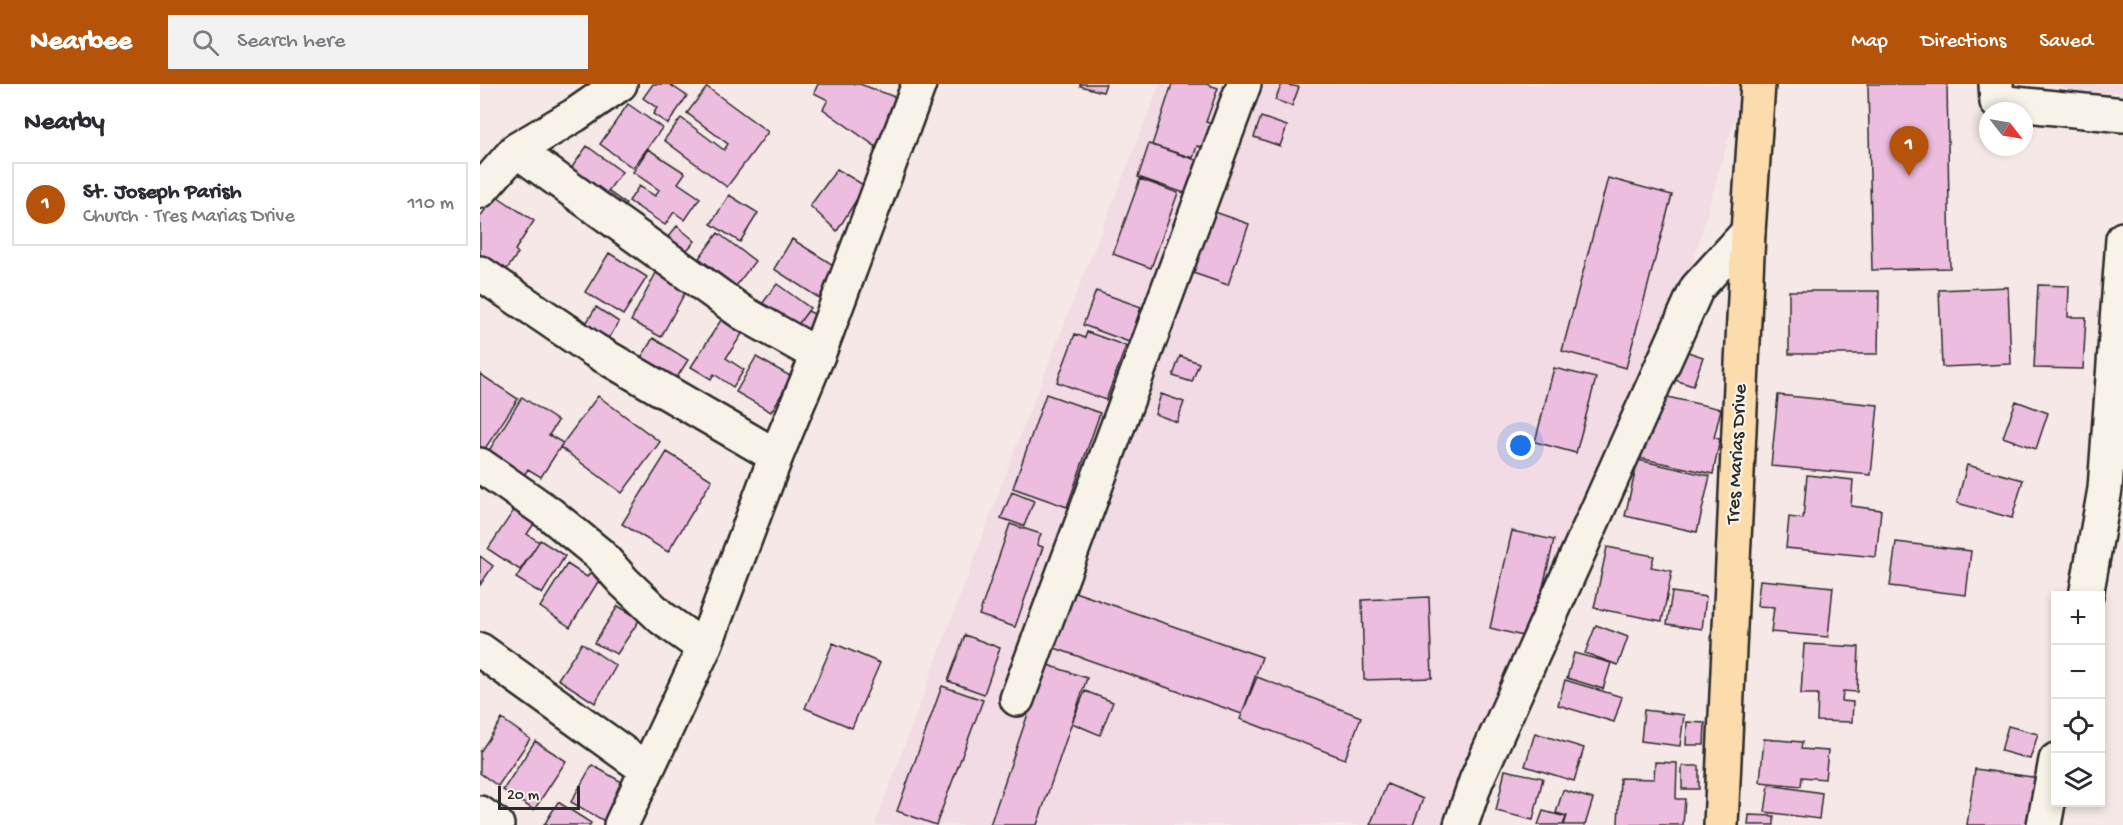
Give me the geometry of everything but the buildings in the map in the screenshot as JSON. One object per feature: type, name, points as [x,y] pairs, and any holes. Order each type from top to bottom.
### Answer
[{"type":"main road","name":"Tres Marias Drive","points":[[1721,825],[1748,232],[1758,84]]},
{"type":"street","points":[[480,191],[516,150],[575,115],[620,84]]},
{"type":"street","points":[[621,825],[704,648],[776,456],[818,356],[919,84]]},
{"type":"street","points":[[1017,699],[1244,84]]},
{"type":"street","points":[[1996,84],[1997,102],[2123,116]]},
{"type":"street","points":[[516,150],[735,306],[818,356]]},
{"type":"street","points":[[1461,825],[1476,781],[1697,288],[1748,232]]},
{"type":"street","points":[[2087,591],[2114,490],[2123,239]]},
{"type":"street","points":[[480,273],[594,350],[776,456]]},
{"type":"street","points":[[480,465],[550,514],[598,554],[662,618],[704,648]]},
{"type":"street","points":[[480,650],[646,769]]},
{"type":"street","points":[[2044,825],[2051,784]]},
{"type":"street","points":[[480,813],[497,825]]},
{"type":"shaded area","points":[[1160,84],[1740,84],[1740,98],[1690,272],[1548,601],[1441,825],[875,825],[1023,428]]},
{"type":"shaded area","points":[[2051,84],[2123,84],[2123,92],[2081,93]]},
{"type":"place","name":"St. Joseph Parish","points":[[1909,176]]}]
